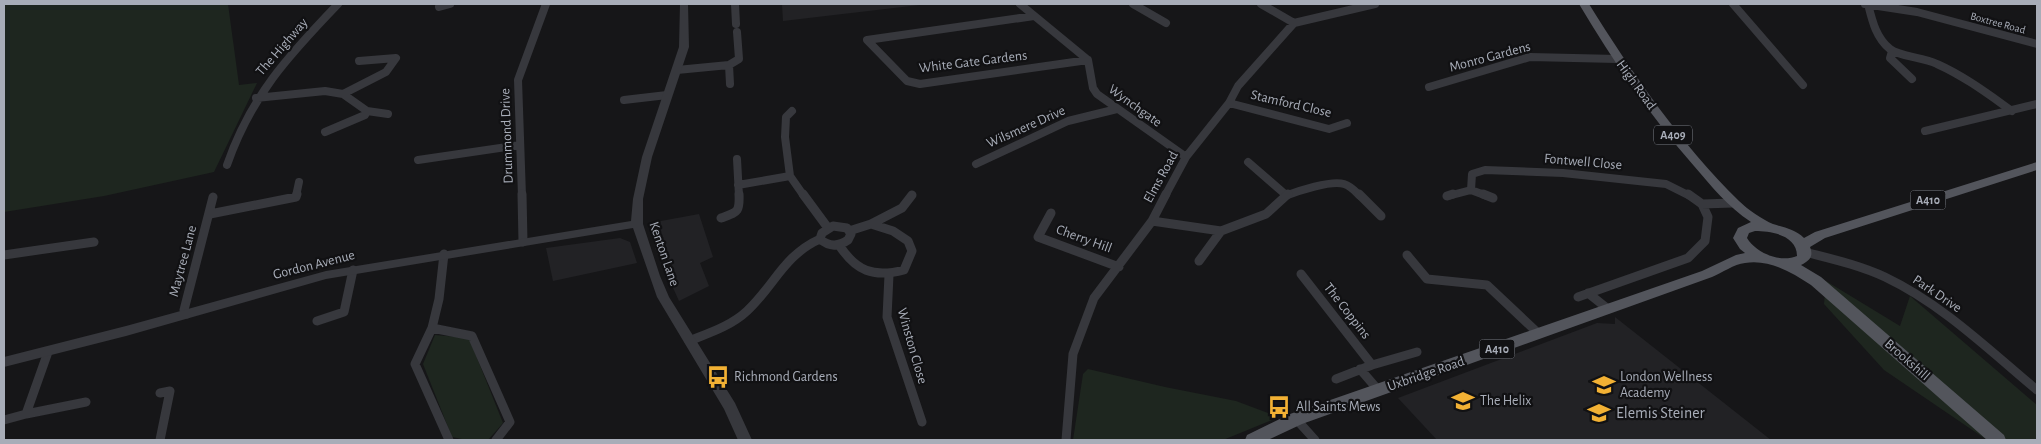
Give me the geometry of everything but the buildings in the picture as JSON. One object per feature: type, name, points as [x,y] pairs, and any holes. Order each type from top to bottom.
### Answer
[{"type":"main road","name":"High Road","points":[[1584,4],[1618,59],[1673,135],[1734,204],[1766,226]]},
{"type":"main road","name":"A410","points":[[1788,234],[1820,235],[2037,166]]},
{"type":"main road","name":"High Road","points":[[1734,204],[1745,228]]},
{"type":"main road","points":[[1743,252],[1740,232],[1745,228],[1766,226],[1788,234]]},
{"type":"main road","name":"Brookshill","points":[[1788,234],[1803,252],[1816,280]]},
{"type":"main road","name":"A410","points":[[1803,252],[1820,235]]},
{"type":"main road","name":"Uxbridge Road","points":[[1254,440],[1296,419],[1708,274],[1743,252],[1786,263]]},
{"type":"main road","points":[[1786,263],[1803,252]]},
{"type":"main road","name":"Brookshill","points":[[1786,263],[1816,280],[1998,440]]},
{"type":"street","name":"The Highway","points":[[227,165],[233,145],[256,98],[282,62],[338,4]]},
{"type":"street","points":[[439,7],[450,4]]},
{"type":"street","name":"Drummond Drive","points":[[523,242],[518,80],[546,4]]},
{"type":"street","name":"Kenton Lane","points":[[684,4],[684,47],[667,95],[641,182],[636,210],[637,224],[654,276],[688,341],[730,407],[745,440]]},
{"type":"street","points":[[676,70],[729,65],[739,59],[735,4]]},
{"type":"street","points":[[1020,4],[1088,60]]},
{"type":"street","points":[[1134,4],[1166,23]]},
{"type":"street","points":[[1261,4],[1294,23],[1376,4]]},
{"type":"street","points":[[1733,4],[1803,86]]},
{"type":"street","points":[[1866,4],[1876,31],[1882,41],[1892,50],[1926,58],[1964,76],[2012,112]]},
{"type":"street","name":"Boxtree Road","points":[[1866,4],[1917,12],[2037,44]]},
{"type":"street","name":"White Gate Gardens","points":[[1034,16],[867,40],[907,80],[920,84],[1088,60]]},
{"type":"street","name":"Elms Road","points":[[1066,440],[1073,354],[1094,298],[1119,267],[1152,220],[1186,157],[1228,103],[1238,86],[1294,23]]},
{"type":"street","points":[[1892,50],[1890,58],[1912,79]]},
{"type":"street","name":"Monro Gardens","points":[[1429,86],[1530,57],[1618,59]]},
{"type":"street","points":[[343,94],[386,72],[396,58],[359,62]]},
{"type":"street","name":"Wynchgate","points":[[1088,60],[1093,88],[1097,94],[1186,157]]},
{"type":"street","points":[[729,65],[730,84]]},
{"type":"street","points":[[256,98],[325,91],[343,94],[367,111],[388,114]]},
{"type":"street","points":[[624,100],[667,95]]},
{"type":"street","name":"Stamford Close","points":[[1228,103],[1329,129],[1347,124]]},
{"type":"street","points":[[1925,131],[2012,112],[2037,104]]},
{"type":"street","name":"Wilsmere Drive","points":[[976,164],[1068,121],[1117,109]]},
{"type":"street","points":[[325,132],[365,115],[367,111]]},
{"type":"street","points":[[792,111],[786,117],[785,137],[790,176],[828,228]]},
{"type":"street","points":[[418,160],[520,145]]},
{"type":"street","points":[[721,218],[737,212],[740,208],[737,158]]},
{"type":"street","points":[[1248,162],[1286,195]]},
{"type":"street","name":"Fontwell Close","points":[[1471,190],[1472,174],[1485,170],[1563,173],[1666,184],[1685,192],[1702,204]]},
{"type":"street","points":[[738,185],[790,176]]},
{"type":"street","points":[[213,196],[210,214],[296,197],[299,182]]},
{"type":"street","points":[[1152,220],[1221,231],[1266,214],[1286,195],[1328,184],[1343,184],[1352,188],[1382,216]]},
{"type":"street","points":[[1447,196],[1471,190],[1493,198]]},
{"type":"street","points":[[849,231],[871,224],[902,208],[912,195]]},
{"type":"street","points":[[1578,297],[1688,258],[1705,241],[1708,217],[1702,204],[1734,204]]},
{"type":"street","name":"Cherry Hill","points":[[1051,213],[1038,237],[1119,267]]},
{"type":"street","name":"Maytree Lane","points":[[187,314],[184,310],[210,214]]},
{"type":"street","name":"Gordon Avenue","points":[[4,362],[48,352],[326,275],[444,254],[637,224]]},
{"type":"street","points":[[839,245],[854,265],[873,273],[889,275],[904,270],[912,251],[908,241],[893,231],[871,224]]},
{"type":"street","points":[[688,341],[745,313],[768,287],[786,261],[805,247],[820,240],[822,233],[828,228],[843,227],[849,231]]},
{"type":"street","points":[[820,240],[826,244],[839,245],[848,240],[849,231]]},
{"type":"street","points":[[1199,261],[1221,231]]},
{"type":"street","points":[[4,255],[94,242]]},
{"type":"street","name":"Park Drive","points":[[1803,252],[1861,267],[1902,287],[1941,312],[2037,390]]},
{"type":"street","points":[[444,254],[439,299],[432,328],[415,364],[449,440]]},
{"type":"street","points":[[1408,255],[1427,278],[1487,285],[1540,334]]},
{"type":"street","points":[[317,321],[344,312],[353,270]]},
{"type":"street","name":"The Coppins","points":[[1301,274],[1372,365]]},
{"type":"street","name":"Winston Close","points":[[889,275],[887,317],[902,368],[922,422]]},
{"type":"street","points":[[1588,293],[1608,309]]},
{"type":"street","points":[[432,328],[472,336],[510,422],[496,440]]},
{"type":"street","points":[[26,414],[48,352]]},
{"type":"street","points":[[1336,379],[1372,365],[1417,352]]},
{"type":"street","points":[[1360,370],[1379,391]]},
{"type":"street","points":[[160,393],[170,391],[160,440]]},
{"type":"street","points":[[4,420],[86,402]]},
{"type":"street","points":[[1296,419],[1315,440]]},
{"type":"shaded area","points":[[4,4],[228,4],[239,85],[257,83],[214,172],[104,196],[4,212]]},
{"type":"shaded area","points":[[782,4],[928,4],[783,21]]},
{"type":"shaded area","points":[[699,214],[713,257],[700,263],[709,286],[679,301],[655,248],[649,225],[650,223]]},
{"type":"shaded area","points":[[620,238],[630,242],[637,263],[553,281],[546,248]]},
{"type":"shaded area","points":[[1826,281],[1900,326],[1910,296],[2037,405],[2037,440],[1987,440],[1884,370],[1824,304]]},
{"type":"shaded area","name":"London Wellness Academy","points":[[1615,317],[1771,440],[1437,440],[1398,398],[1597,323],[1615,324]]},
{"type":"shaded area","points":[[435,335],[469,338],[503,423],[488,440],[467,440],[452,437],[423,364]]},
{"type":"shaded area","points":[[1088,369],[1236,401],[1279,417],[1223,440],[1073,440],[1083,374]]},
{"type":"place","name":"Richmond Gardens","points":[[718,377]]},
{"type":"place","name":"London Wellness Academy","points":[[1604,385]]},
{"type":"place","name":"The Helix","points":[[1463,401]]},
{"type":"place","name":"All Saints Mews","points":[[1279,407]]},
{"type":"place","name":"Elemis Steiner","points":[[1599,413]]}]
